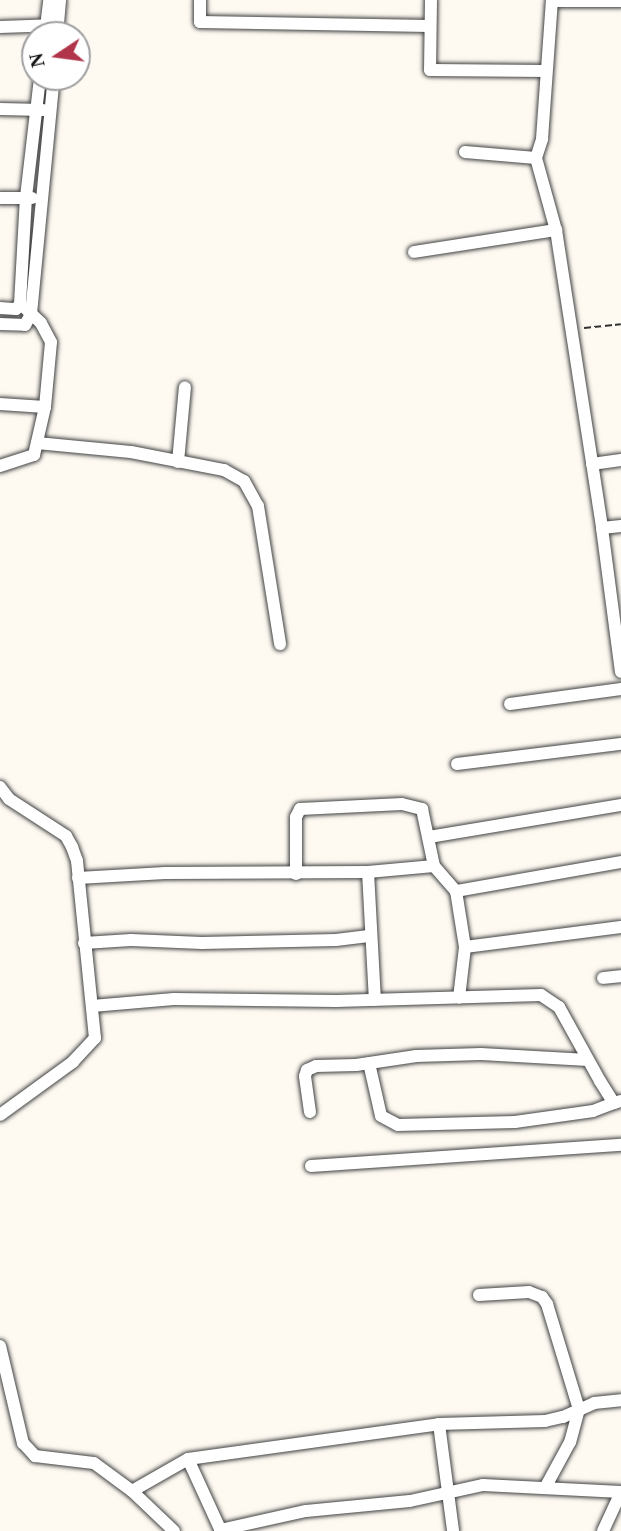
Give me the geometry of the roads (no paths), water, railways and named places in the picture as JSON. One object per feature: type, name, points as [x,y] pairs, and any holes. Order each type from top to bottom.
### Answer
[{"type":"street","points":[[49,0],[51,21]]},
{"type":"street","points":[[54,21],[60,0]]},
{"type":"street","points":[[200,0],[200,22],[429,26]]},
{"type":"street","points":[[431,0],[430,69],[546,71]]},
{"type":"street","points":[[621,1],[547,1],[542,139],[536,159],[556,230],[603,528],[621,672]]},
{"type":"street","points":[[0,27],[21,28]]},
{"type":"street","points":[[0,308],[16,309],[20,304],[26,197],[38,91]]},
{"type":"street","points":[[0,324],[25,325],[31,314],[53,91]]},
{"type":"street","points":[[0,109],[51,111]]},
{"type":"street","points":[[465,152],[536,159]]},
{"type":"street","points":[[0,198],[26,197],[43,200]]},
{"type":"street","points":[[414,252],[556,230]]},
{"type":"street","points":[[0,466],[34,455],[45,407],[51,342],[46,330],[20,304]]},
{"type":"street","points":[[178,462],[185,387]]},
{"type":"street","points":[[0,404],[45,407]]},
{"type":"street","points":[[37,443],[131,452],[236,475],[253,492],[258,506],[280,644]]},
{"type":"street","points":[[592,464],[621,460]]},
{"type":"street","points":[[603,528],[621,526]]},
{"type":"street","points":[[510,704],[621,689]]},
{"type":"street","points":[[457,764],[621,744]]},
{"type":"street","points":[[0,787],[9,799],[66,836],[77,861],[94,1038],[91,1045],[0,1115]]},
{"type":"street","points":[[296,874],[296,817],[300,809],[417,805],[424,814],[434,866],[456,891],[465,947],[459,998]]},
{"type":"street","points":[[429,837],[621,805]]},
{"type":"street","points":[[456,891],[621,862]]},
{"type":"street","points":[[78,878],[165,873],[368,872],[434,866]]},
{"type":"street","points":[[368,872],[375,1000]]},
{"type":"street","points":[[465,947],[621,927]]},
{"type":"street","points":[[84,943],[131,940],[202,943],[335,940],[371,936]]},
{"type":"street","points":[[603,978],[621,976]]},
{"type":"street","points":[[92,1006],[174,999],[375,1000],[529,993],[552,999],[588,1060],[618,1102],[593,1111],[515,1122],[398,1125],[381,1116],[369,1063]]},
{"type":"street","points":[[310,1112],[307,1070],[316,1066],[369,1063],[415,1056],[468,1055],[588,1060]]},
{"type":"street","points":[[311,1166],[621,1145]]},
{"type":"street","points":[[479,1295],[529,1292],[542,1297],[547,1304],[579,1409],[570,1442],[545,1488]]},
{"type":"street","points":[[0,1346],[23,1443],[35,1456],[93,1463],[132,1491],[174,1531]]},
{"type":"street","points":[[132,1491],[188,1460],[439,1424],[545,1421],[594,1403],[621,1400]]},
{"type":"street","points":[[439,1424],[453,1531]]},
{"type":"street","points":[[188,1460],[220,1531],[306,1511],[410,1501],[483,1485],[621,1492],[603,1531]]}]
